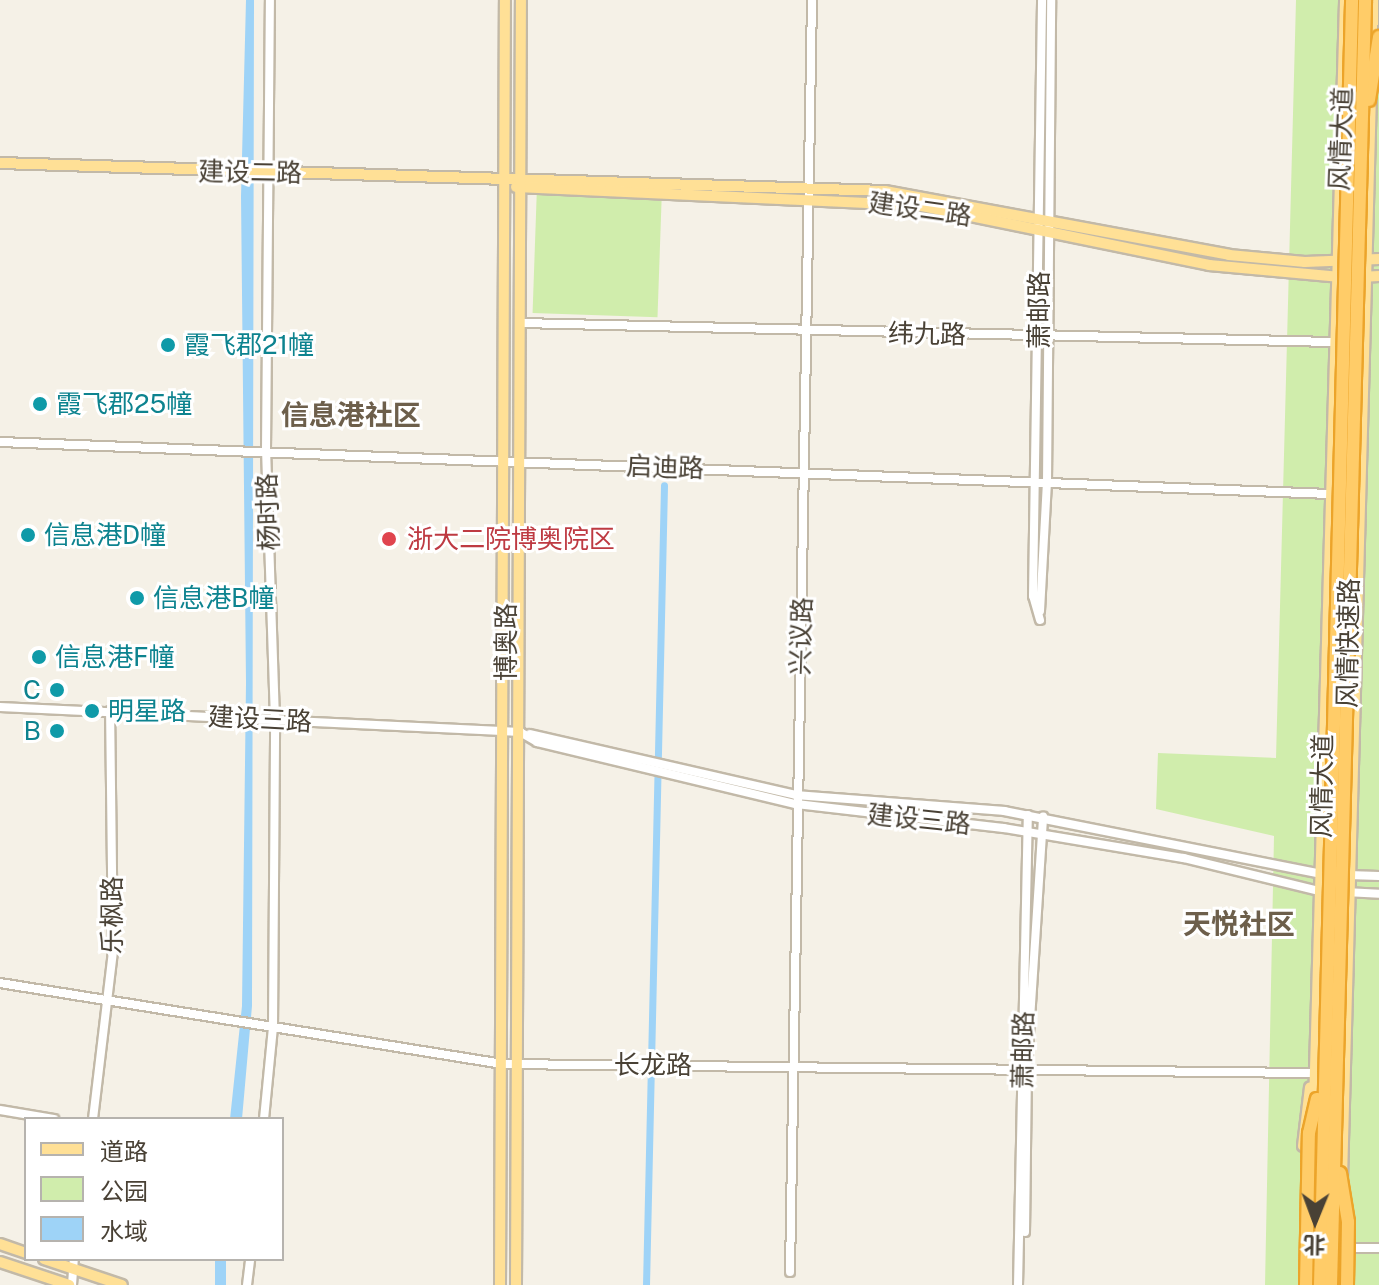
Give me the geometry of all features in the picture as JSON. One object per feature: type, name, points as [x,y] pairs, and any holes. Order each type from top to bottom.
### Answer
[{"type":"highway","name":"风情快速路","points":[[1320,1285],[1318,1073],[1352,0]]},
{"type":"highway","name":"风情快速路","points":[[1331,1285],[1365,0]]},
{"type":"highway","points":[[1362,142],[1379,37]]},
{"type":"highway","points":[[1303,1285],[1309,1133],[1318,1073]]},
{"type":"highway","points":[[1335,1145],[1348,1222],[1347,1285]]},
{"type":"main road","name":"博奥路","points":[[500,1285],[507,461],[501,178],[505,0]]},
{"type":"main road","name":"博奥路","points":[[516,1285],[522,462],[521,0]]},
{"type":"main road","name":"风情大道","points":[[1312,1285],[1329,494],[1345,0]]},
{"type":"main road","name":"风情大道","points":[[1339,1285],[1373,0]]},
{"type":"main road","name":"建设二路","points":[[0,163],[501,178],[519,184],[807,193],[917,205],[1229,255],[1337,261],[1379,259]]},
{"type":"main road","name":"建设二路","points":[[1045,225],[1209,265],[1337,277],[1379,276]]},
{"type":"main road","points":[[0,1244],[24,1252]]},
{"type":"main road","points":[[0,1262],[70,1285]]},
{"type":"main road","points":[[73,1264],[122,1285]]},
{"type":"street","name":"杨时路","points":[[264,1117],[273,1027],[275,720],[262,449],[263,172],[270,0]]},
{"type":"street","name":"兴议路","points":[[790,1272],[812,0]]},
{"type":"street","name":"萧邮路","points":[[1040,620],[1045,225],[1042,0]]},
{"type":"street","points":[[1045,225],[1051,0]]},
{"type":"street","name":"纬九路","points":[[520,323],[1335,342]]},
{"type":"street","name":"启迪路","points":[[0,442],[262,449],[1329,494]]},
{"type":"street","name":"建设三路","points":[[0,707],[520,732],[537,742],[666,768],[796,800],[1029,832],[1184,858],[1321,892],[1379,894]]},
{"type":"street","name":"乐枫路","points":[[93,1117],[109,1002],[110,711]]},
{"type":"street","name":"建设三路","points":[[796,800],[1028,815],[1321,875],[1379,876]]},
{"type":"street","name":"萧邮路","points":[[1021,1285],[1028,815]]},
{"type":"street","name":"萧邮路","points":[[1025,1066],[1043,817]]},
{"type":"street","name":"长龙路","points":[[0,983],[236,1024],[273,1027],[503,1064],[1025,1066],[1318,1073]]},
{"type":"street","points":[[0,1110],[42,1117]]},
{"type":"street","points":[[1340,1248],[1379,1248]]},
{"type":"street","points":[[247,1285],[250,1261]]},
{"type":"street","points":[[70,1285],[73,1264]]},
{"type":"green space","points":[[1296,0],[1379,0],[1379,1285],[1265,1285],[1274,836],[1156,809],[1158,753],[1276,758]]},
{"type":"green space","points":[[537,186],[662,190],[657,317],[533,313]]},
{"type":"water","points":[[246,0],[254,0],[252,1006],[242,1117],[230,1117],[242,1006],[246,683],[241,196]]},
{"type":"water","points":[[215,1261],[226,1261],[226,1285],[215,1285]]},
{"type":"waterway","points":[[646,1285],[664,485]]},
{"type":"place","name":"霞飞郡21幢","points":[[168,345]]},
{"type":"place","name":"霞飞郡25幢","points":[[40,404]]},
{"type":"place","name":"信息港D幢","points":[[28,535]]},
{"type":"place","name":"浙大二院博奥院区","points":[[389,539]]},
{"type":"place","name":"信息港B幢","points":[[137,598]]},
{"type":"place","name":"信息港F幢","points":[[39,657]]},
{"type":"place","name":"C","points":[[57,690]]},
{"type":"place","name":"明星路","points":[[92,711]]},
{"type":"place","name":"B","points":[[57,731]]},
{"type":"district","name":"信息港社区","points":[[351,415]]},
{"type":"district","name":"天悦社区","points":[[1239,924]]}]
